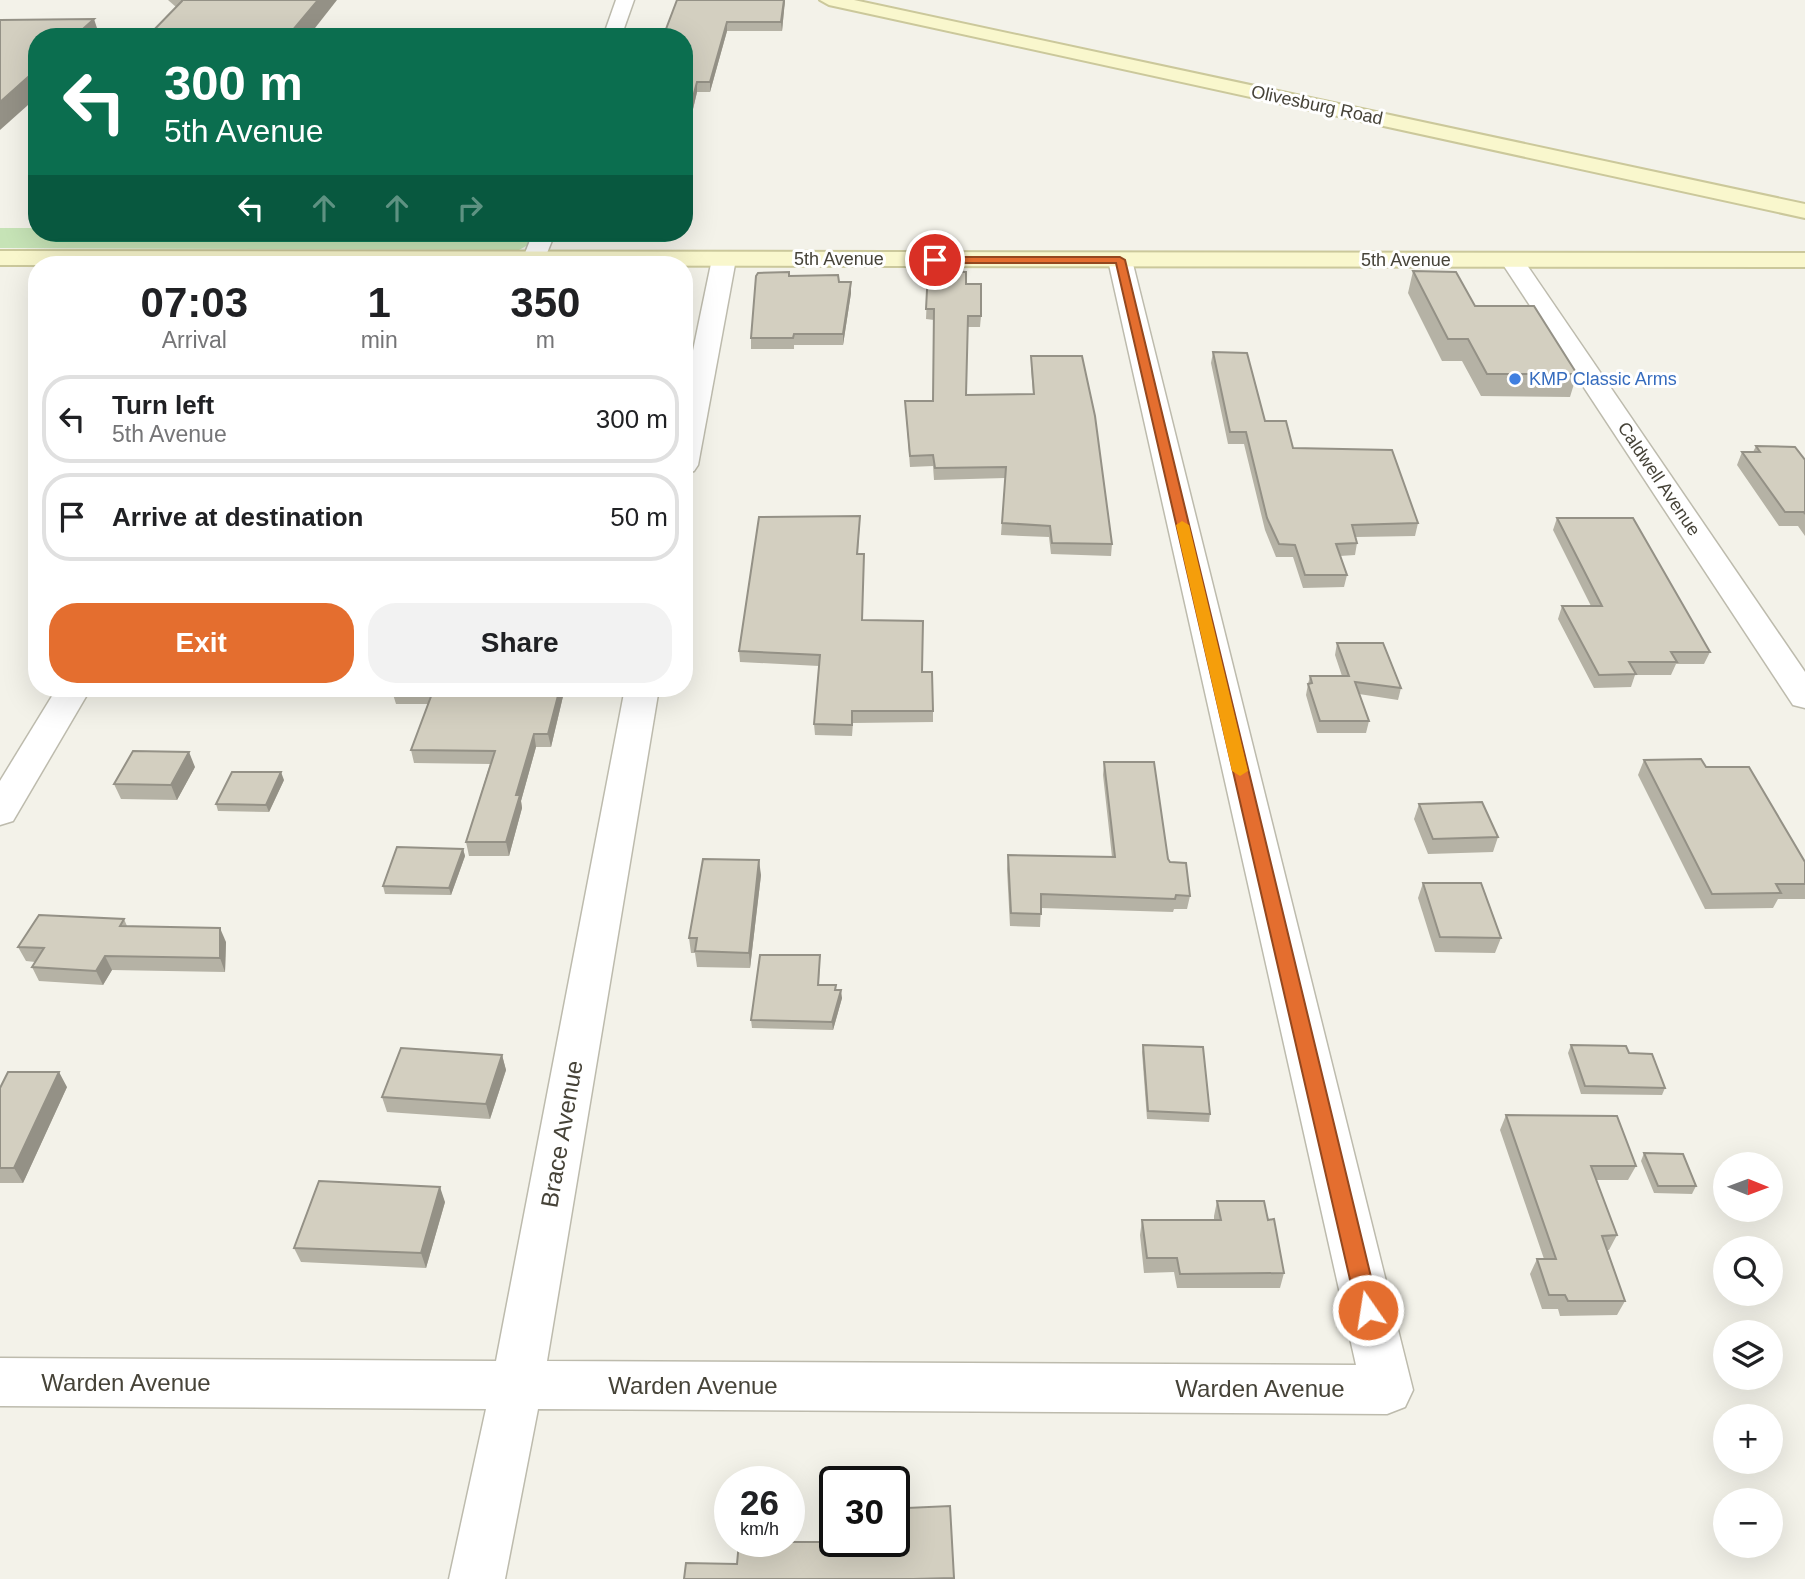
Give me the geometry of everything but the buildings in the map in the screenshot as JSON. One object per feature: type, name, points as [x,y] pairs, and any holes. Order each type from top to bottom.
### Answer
[{"type":"street","points":[[615,28],[625,0]]},
{"type":"street","name":"Olivesburg Road","points":[[829,0],[1805,211]]},
{"type":"street","name":"5th Avenue","points":[[0,258],[28,258]]},
{"type":"street","name":"5th Avenue","points":[[693,259],[1805,260]]},
{"type":"street","points":[[693,417],[723,259]]},
{"type":"street","name":"Warden Avenue","points":[[0,1382],[1387,1390],[1120,260]]},
{"type":"street","name":"Caldwell Avenue","points":[[1513,260],[1805,697]]},
{"type":"street","points":[[0,812],[69,697]]},
{"type":"street","name":"Brace Avenue","points":[[477,1579],[517,1385],[640,697]]},
{"type":"green space","points":[[0,228],[28,228],[28,242],[529,242],[519,250],[0,248]]},
{"type":"slow traffic","points":[[1182,525],[1240,771]]},
{"type":"place","name":"KMP Classic Arms","points":[[1515,379]]},
{"type":"route","points":[[935,260],[1120,260],[1368,1310]]}]
